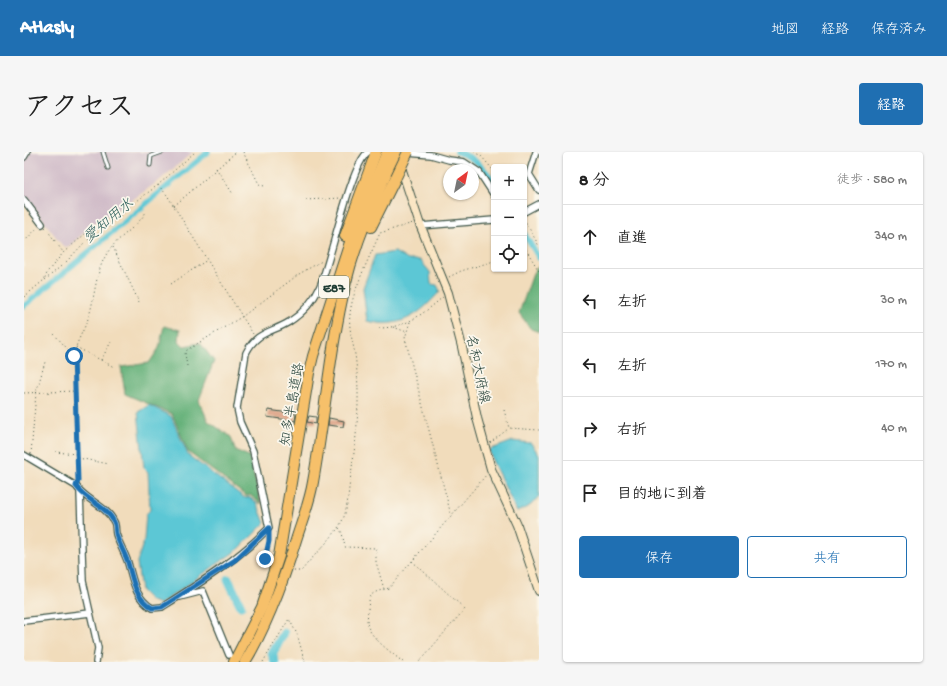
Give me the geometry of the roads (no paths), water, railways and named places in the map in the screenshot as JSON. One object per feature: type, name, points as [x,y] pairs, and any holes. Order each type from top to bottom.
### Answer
[{"type":"highway","name":"E87","points":[[244,662],[260,633],[278,594],[310,497],[342,296],[357,245],[378,158],[387,152]]},
{"type":"highway","name":"E87","points":[[378,158],[396,152]]},
{"type":"highway","points":[[342,296],[378,210],[408,152]]},
{"type":"highway","name":"知多半島道路","points":[[231,659],[262,607],[279,556],[309,373],[329,302],[334,272],[360,190],[378,158]]},
{"type":"main road","name":"名和大府線","points":[[396,152],[420,224],[448,293],[484,446],[491,468],[518,525],[539,591]]},
{"type":"street","points":[[24,157],[28,152]]},
{"type":"street","points":[[396,152],[431,154],[449,160],[464,162],[479,172],[491,190]]},
{"type":"street","points":[[536,152],[530,174],[539,190]]},
{"type":"street","points":[[27,457],[76,486],[80,492],[100,506],[114,522],[115,533],[128,563],[132,583],[144,602],[152,608],[157,608],[178,597],[235,560],[269,528],[253,451],[240,422],[237,408],[246,353],[255,339],[261,334],[289,322],[303,311],[320,287],[361,160],[378,158]]},
{"type":"street","points":[[24,200],[42,224]]},
{"type":"street","points":[[527,210],[539,204]]},
{"type":"street","points":[[420,224],[491,220]]},
{"type":"street","points":[[80,492],[83,581],[98,648],[96,662]]},
{"type":"street","points":[[178,597],[203,591],[231,659]]},
{"type":"street","points":[[24,621],[90,613]]},
{"type":"lane","points":[[102,152],[108,168]]},
{"type":"lane","points":[[150,164],[151,156],[162,152]]},
{"type":"water","points":[[395,252],[408,260],[420,260],[430,272],[431,284],[437,285],[440,291],[416,314],[399,322],[378,323],[367,321],[363,288],[375,255]]},
{"type":"water","points":[[149,405],[171,416],[188,455],[245,498],[249,497],[257,503],[265,523],[240,548],[160,604],[151,601],[141,591],[137,562],[144,540],[146,514],[150,510],[148,472],[144,468],[138,412]]},
{"type":"water","points":[[513,441],[531,443],[539,455],[539,496],[531,505],[517,512],[492,460],[489,450]]},
{"type":"waterway","name":"愛知用水","points":[[24,306],[208,152]]},
{"type":"waterway","name":"愛知用水","points":[[457,152],[478,163],[491,178]]},
{"type":"waterway","name":"愛知用水","points":[[526,236],[539,258]]},
{"type":"waterway","points":[[228,579],[241,606]]},
{"type":"waterway","points":[[275,662],[272,654],[284,633]]}]
